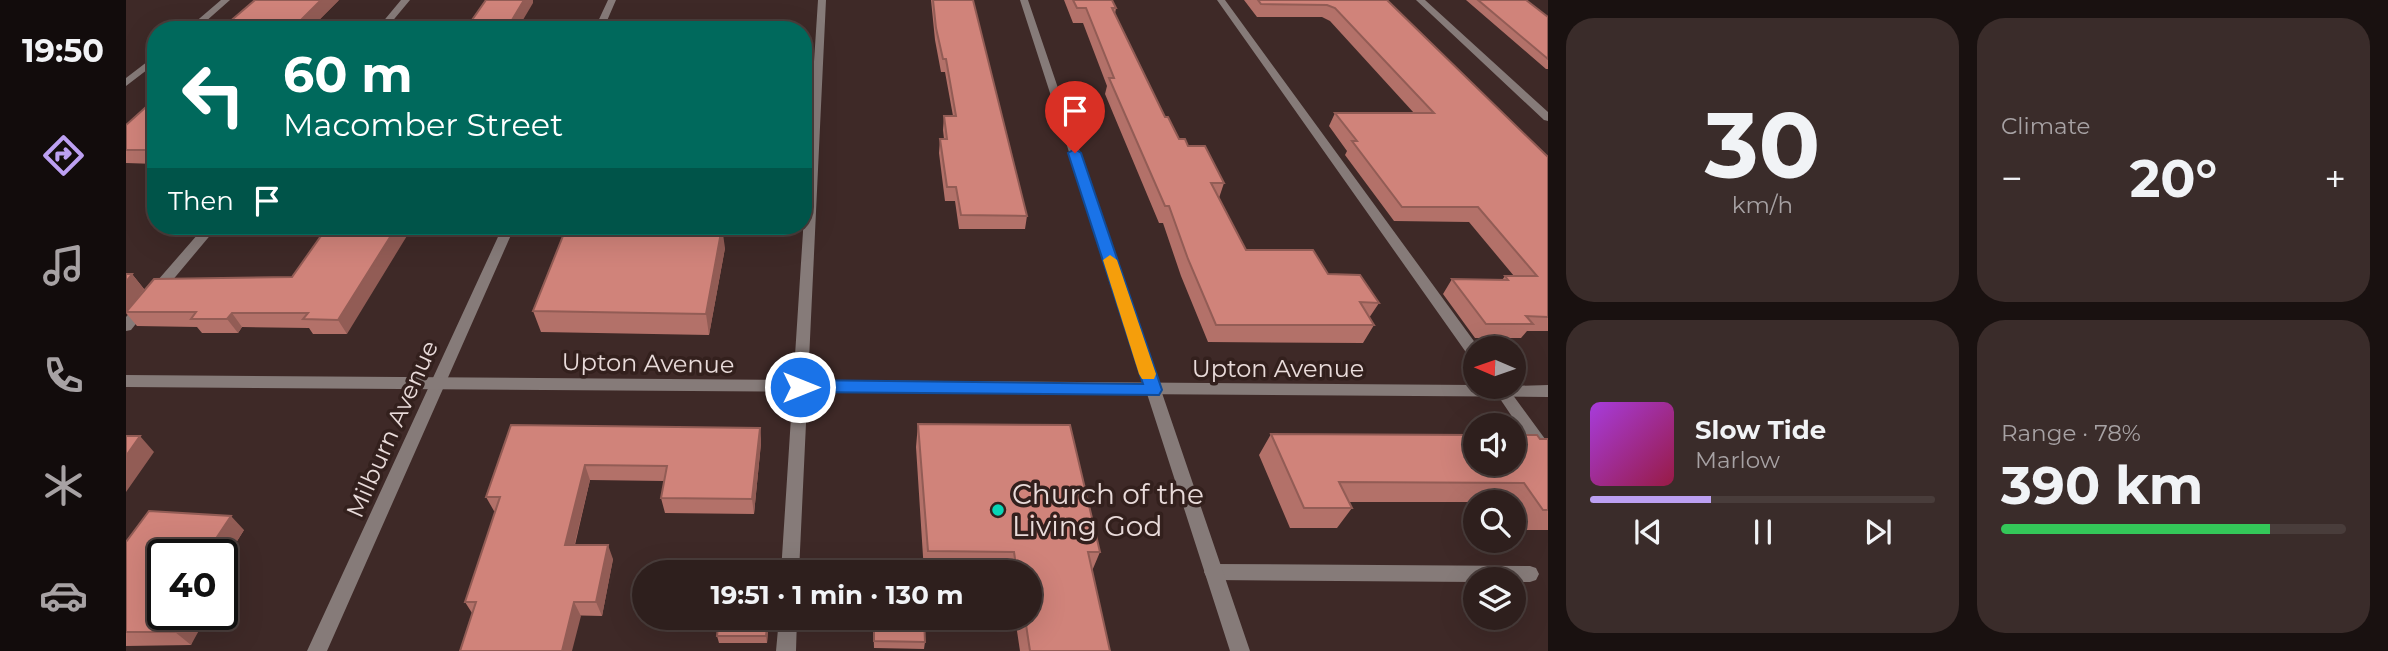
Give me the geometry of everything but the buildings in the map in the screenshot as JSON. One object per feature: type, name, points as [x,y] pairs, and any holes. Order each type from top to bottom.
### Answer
[{"type":"street","points":[[201,21],[226,0]]},
{"type":"street","points":[[388,21],[406,0]]},
{"type":"street","points":[[602,21],[612,0]]},
{"type":"street","points":[[812,176],[822,0]]},
{"type":"street","points":[[1024,0],[1240,651]]},
{"type":"street","points":[[1221,0],[1463,337]]},
{"type":"street","points":[[1420,0],[1548,118]]},
{"type":"street","points":[[126,83],[147,66]]},
{"type":"street","points":[[126,326],[204,235]]},
{"type":"street","name":"Milburn Avenue","points":[[317,651],[505,235]]},
{"type":"street","points":[[791,560],[809,235]]},
{"type":"street","name":"Upton Avenue","points":[[126,382],[1153,390],[1463,389]]},
{"type":"street","name":"Upton Avenue","points":[[1526,390],[1548,391]]},
{"type":"street","points":[[1508,399],[1548,456]]},
{"type":"street","points":[[1213,572],[1530,574]]},
{"type":"street","points":[[786,651],[787,630]]},
{"type":"slow traffic","points":[[1110,260],[1148,374]]},
{"type":"place","name":"Church of the Living God","points":[[998,510]]},
{"type":"route","points":[[800,387],[1153,390],[1075,153]]}]
